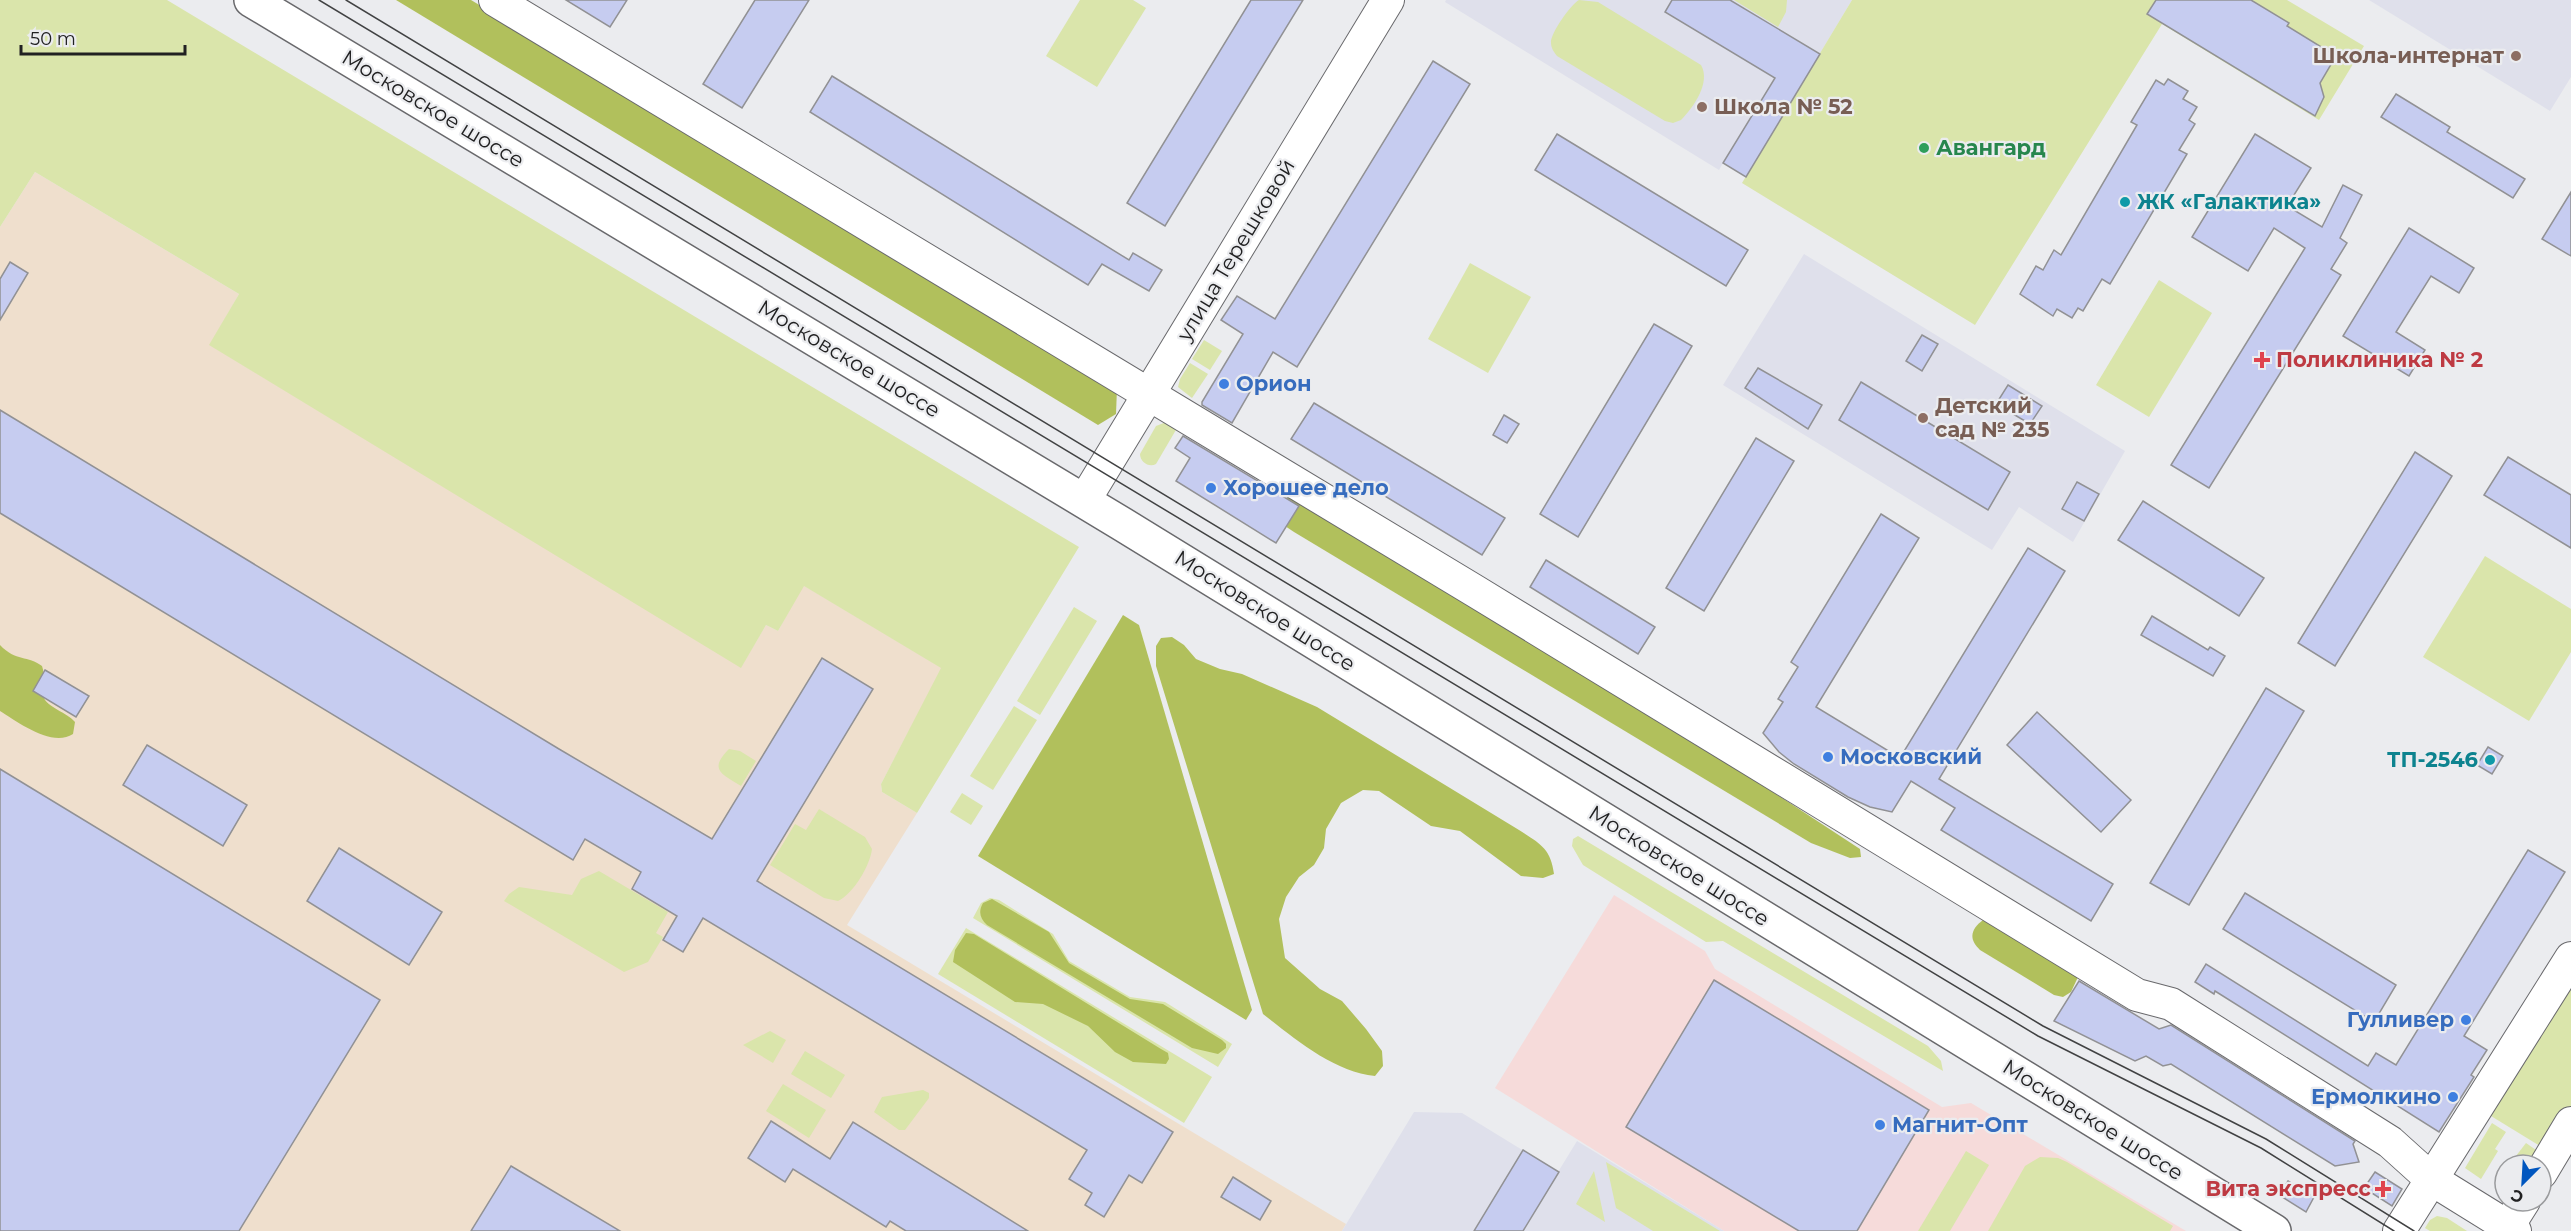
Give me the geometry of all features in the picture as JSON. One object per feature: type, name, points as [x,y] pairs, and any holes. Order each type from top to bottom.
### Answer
[{"type":"main road","name":"Московское шоссе","points":[[251,0],[1084,501],[2274,1231]]},
{"type":"street","points":[[495,0],[2137,995],[2171,1004],[2390,1142],[2432,1179],[2513,1222]]},
{"type":"street","name":"улица Терешковой","points":[[1084,501],[1388,0]]},
{"type":"street","points":[[2399,1231],[2571,958]]},
{"type":"street","points":[[2553,1153],[2571,1123]]},
{"type":"shaded area","name":"Школа № 52","points":[[1446,0],[1852,0],[1746,177],[1723,163],[1719,170],[1445,2]]},
{"type":"shaded area","name":"Школа-интернат","points":[[2369,0],[2571,0],[2571,77],[2550,111]]},
{"type":"shaded area","points":[[35,172],[239,294],[210,345],[741,667],[766,625],[778,631],[803,585],[942,668],[881,784],[882,792],[917,813],[847,925],[1346,1224],[1342,1231],[0,1231],[0,227]]},
{"type":"shaded area","name":"Детский сад № 235","points":[[1804,254],[2125,451],[2073,542],[2019,507],[1992,550],[1723,385]]},
{"type":"shaded area","points":[[1614,895],[1705,951],[1715,969],[1942,1107],[1971,1103],[2186,1231],[1724,1231],[1495,1088]]},
{"type":"shaded area","points":[[1414,1112],[1462,1113],[1558,1172],[1577,1141],[1724,1231],[1342,1231]]},
{"type":"green space","points":[[0,0],[167,0],[1079,547],[917,813],[882,792],[881,784],[941,668],[804,586],[778,631],[766,625],[741,668],[209,345],[239,294],[35,172],[0,227]]},
{"type":"green space","points":[[396,0],[471,0],[1117,388],[1116,414],[1098,425]]},
{"type":"green space","points":[[1080,0],[1133,0],[1146,8],[1097,87],[1046,56]]},
{"type":"green space","points":[[1579,0],[1598,2],[1701,65],[1704,79],[1700,94],[1681,120],[1673,123],[1665,121],[1557,56],[1551,43],[1554,33],[1571,7]]},
{"type":"green space","points":[[1734,0],[1787,0],[1786,12],[1778,27]]},
{"type":"green space","name":"Авангард","points":[[1852,0],[2287,0],[2364,46],[2319,120],[2162,24],[1975,325],[1742,183]]},
{"type":"green space","points":[[1470,263],[1531,297],[1488,373],[1428,339]]},
{"type":"green space","points":[[2159,280],[2212,313],[2149,417],[2096,385]]},
{"type":"green space","points":[[1204,340],[1222,351],[1210,370],[1192,359]]},
{"type":"green space","points":[[1190,363],[1208,374],[1192,398],[1178,387]]},
{"type":"green space","points":[[1169,421],[1180,423],[1156,464],[1145,463],[1140,454],[1156,426]]},
{"type":"green space","points":[[1291,496],[1750,777],[1860,849],[1861,857],[1850,858],[1811,843],[1294,532],[1282,524],[1284,499]]},
{"type":"green space","points":[[2485,556],[2571,609],[2571,652],[2529,721],[2423,657]]},
{"type":"green space","points":[[1074,607],[1097,621],[1040,715],[1017,701]]},
{"type":"green space","points":[[1123,615],[1139,625],[1252,1010],[1246,1020],[978,856]]},
{"type":"green space","points":[[1172,637],[1184,645],[1196,659],[1220,669],[1242,674],[1317,707],[1526,835],[1543,847],[1550,858],[1554,874],[1543,878],[1521,876],[1460,831],[1431,826],[1379,791],[1363,790],[1341,803],[1326,829],[1324,848],[1314,865],[1299,877],[1286,897],[1279,919],[1285,958],[1320,989],[1342,1001],[1382,1051],[1383,1066],[1375,1076],[1345,1068],[1330,1061],[1302,1044],[1263,1014],[1156,666],[1156,646],[1161,638]]},
{"type":"green space","points":[[0,645],[11,654],[32,660],[42,666],[43,696],[49,704],[75,722],[73,734],[55,738],[45,736],[25,727],[0,711]]},
{"type":"green space","points":[[1014,706],[1037,720],[993,790],[970,776]]},
{"type":"green space","points":[[729,749],[740,751],[756,761],[741,786],[720,771],[719,762]]},
{"type":"green space","points":[[962,793],[983,806],[971,825],[950,812]]},
{"type":"green space","points":[[819,809],[865,837],[872,849],[860,879],[838,901],[824,898],[770,865],[795,824],[806,830]]},
{"type":"green space","points":[[1578,836],[1928,1046],[1941,1061],[1943,1071],[1723,941],[1706,942],[1583,865],[1572,846],[1573,839]]},
{"type":"green space","points":[[599,871],[668,912],[656,933],[663,937],[648,962],[624,972],[504,901],[519,887],[572,895],[581,879]]},
{"type":"green space","points":[[990,898],[999,900],[1053,934],[1069,961],[1130,997],[1165,1002],[1232,1044],[1218,1067],[973,918],[981,903]]},
{"type":"green space","points":[[992,899],[1049,932],[1069,963],[1130,999],[1163,1004],[1222,1040],[1226,1048],[1218,1054],[1192,1048],[987,925],[980,912],[983,903]]},
{"type":"green space","points":[[1983,920],[2078,977],[2071,992],[2063,997],[2054,995],[1980,950],[1972,934]]},
{"type":"green space","points":[[966,928],[1212,1077],[1184,1123],[938,974]]},
{"type":"green space","points":[[966,933],[974,934],[1168,1053],[1169,1059],[1166,1064],[1133,1062],[1115,1052],[1088,1026],[1043,1004],[1015,1002],[953,962],[955,950]]},
{"type":"green space","points":[[2571,986],[2571,1107],[2545,1149],[2491,1116]]},
{"type":"green space","points":[[770,1031],[786,1040],[773,1063],[743,1045]]},
{"type":"green space","points":[[805,1051],[845,1075],[831,1098],[791,1074]]},
{"type":"green space","points":[[783,1084],[826,1110],[809,1138],[766,1111]]},
{"type":"green space","points":[[923,1090],[929,1093],[929,1098],[905,1130],[899,1130],[874,1112],[882,1097]]},
{"type":"green space","points":[[2492,1123],[2506,1132],[2495,1149],[2498,1151],[2493,1153],[2493,1159],[2481,1179],[2465,1168]]},
{"type":"green space","points":[[2526,1143],[2539,1152],[2538,1153],[2518,1153]]},
{"type":"green space","points":[[1966,1151],[1989,1165],[1950,1231],[1918,1231]]},
{"type":"green space","points":[[2040,1157],[2058,1158],[2067,1162],[2173,1226],[2170,1231],[1988,1231],[2025,1166]]},
{"type":"green space","points":[[1606,1162],[1720,1231],[1653,1231],[1616,1208]]},
{"type":"green space","points":[[1594,1171],[1605,1222],[1576,1204]]},
{"type":"green space","points":[[2437,1216],[2447,1218],[2467,1231],[2430,1231],[2425,1228],[2430,1220]]},
{"type":"building","points":[[566,0],[627,0],[610,27]]},
{"type":"building","points":[[755,0],[809,0],[742,108],[703,84]]},
{"type":"building","points":[[1251,0],[1303,0],[1165,226],[1127,203]]},
{"type":"building","points":[[1672,0],[1730,0],[1820,54],[1746,177],[1723,163],[1775,78],[1665,12]]},
{"type":"building","points":[[2156,0],[2251,0],[2289,23],[2287,26],[2336,56],[2320,83],[2324,97],[2315,116],[2147,14]]},
{"type":"building","points":[[1433,61],[1470,84],[1297,367],[1273,352],[1232,423],[1202,405],[1243,334],[1221,320],[1237,296],[1275,319]]},
{"type":"building","points":[[832,76],[1129,260],[1133,253],[1162,270],[1149,291],[1102,264],[1088,285],[810,112]]},
{"type":"building","name":"ЖК «Галактика»","points":[[2168,79],[2188,91],[2183,99],[2197,107],[2189,120],[2195,124],[2179,150],[2187,154],[2110,284],[2102,279],[2083,311],[2078,308],[2072,318],[2057,309],[2053,316],[2020,294],[2036,266],[2043,270],[2054,250],[2061,255],[2137,125],[2131,122],[2156,80],[2164,85]]},
{"type":"building","points":[[2396,94],[2450,127],[2447,132],[2525,179],[2513,198],[2381,117]]},
{"type":"building","points":[[1557,134],[1748,250],[1726,286],[1535,170]]},
{"type":"building","points":[[2255,134],[2311,168],[2287,206],[2322,227],[2343,185],[2362,195],[2340,238],[2347,243],[2331,269],[2341,275],[2209,488],[2171,465],[2305,248],[2274,228],[2248,271],[2192,237]]},
{"type":"building","points":[[2571,192],[2571,256],[2542,239]]},
{"type":"building","points":[[2409,228],[2474,268],[2459,293],[2431,276],[2396,332],[2425,350],[2409,376],[2343,336]]},
{"type":"building","points":[[10,262],[28,273],[0,320],[0,279]]},
{"type":"building","points":[[1654,324],[1692,346],[1578,537],[1540,514]]},
{"type":"building","points":[[1922,335],[1938,344],[1922,371],[1906,361]]},
{"type":"building","points":[[1758,368],[1822,405],[1808,429],[1745,388]]},
{"type":"building","points":[[1861,382],[2010,472],[1988,510],[1839,420]]},
{"type":"building","points":[[2008,385],[2042,406],[2030,424],[1996,404]]},
{"type":"building","points":[[1314,403],[1505,518],[1482,555],[1291,439]]},
{"type":"building","points":[[0,410],[559,749],[712,839],[822,658],[873,689],[757,881],[1173,1132],[1142,1183],[1129,1175],[1104,1217],[1085,1205],[1092,1193],[1069,1179],[1087,1150],[703,918],[683,952],[663,940],[677,916],[632,889],[641,872],[585,839],[573,860],[0,513]]},
{"type":"building","points":[[1504,415],[1519,424],[1507,443],[1493,435]]},
{"type":"building","points":[[1183,436],[1299,506],[1276,543],[1176,481],[1190,458],[1175,448]]},
{"type":"building","points":[[1756,438],[1794,461],[1704,611],[1666,588]]},
{"type":"building","points":[[2415,452],[2452,476],[2335,666],[2298,643]]},
{"type":"building","points":[[2508,457],[2571,495],[2571,548],[2484,495]]},
{"type":"building","points":[[2077,482],[2099,494],[2084,521],[2062,509]]},
{"type":"building","points":[[2143,501],[2264,578],[2239,616],[2118,540]]},
{"type":"building","points":[[1881,514],[1919,538],[1816,707],[1900,758],[2028,548],[2065,571],[1939,779],[2113,884],[2091,921],[1941,830],[1955,808],[1911,781],[1892,812],[1870,807],[1848,797],[1794,764],[1779,752],[1763,733],[1783,702],[1778,699],[1798,667],[1791,662]]},
{"type":"building","points":[[1546,560],[1655,627],[1638,654],[1530,587]]},
{"type":"building","points":[[2152,616],[2208,650],[2210,647],[2225,656],[2213,676],[2141,635]]},
{"type":"building","points":[[45,670],[89,696],[76,717],[33,691]]},
{"type":"building","points":[[2266,688],[2304,711],[2189,905],[2150,883]]},
{"type":"building","points":[[2037,712],[2131,800],[2101,832],[2007,745]]},
{"type":"building","points":[[147,745],[247,805],[223,846],[123,785]]},
{"type":"building","name":"ТП-2546","points":[[2488,747],[2503,756],[2492,774],[2477,765]]},
{"type":"building","points":[[0,769],[380,1000],[239,1231],[0,1231]]},
{"type":"building","points":[[339,848],[442,912],[409,965],[307,901]]},
{"type":"building","points":[[2528,850],[2565,872],[2464,1036],[2487,1050],[2471,1075],[2474,1077],[2439,1132],[2215,991],[2214,994],[2195,982],[2206,964],[2368,1066],[2376,1053],[2396,1065]]},
{"type":"building","points":[[2245,893],[2396,985],[2374,1022],[2223,929]]},
{"type":"building","points":[[1714,980],[1929,1110],[1857,1231],[1799,1231],[1626,1127]]},
{"type":"building","points":[[2079,981],[2159,1029],[2171,1025],[2355,1141],[2353,1144],[2359,1162],[2335,1166],[2171,1064],[2163,1066],[2146,1056],[2135,1061],[2054,1021]]},
{"type":"building","points":[[771,1121],[830,1159],[853,1122],[1028,1231],[906,1231],[890,1221],[886,1227],[793,1169],[785,1182],[748,1158]]},
{"type":"building","points":[[1523,1150],[1559,1172],[1523,1231],[1474,1231]]},
{"type":"building","points":[[511,1166],[620,1231],[471,1231]]},
{"type":"building","name":"Вита экспресс","points":[[2375,1172],[2402,1189],[2392,1206],[2364,1188]]},
{"type":"building","points":[[1233,1177],[1271,1201],[1260,1220],[1221,1197]]},
{"type":"building","points":[[2288,1181],[2314,1197],[2306,1212],[2279,1195]]},
{"type":"tram line","points":[[319,0],[2038,1036],[2261,1148],[2394,1231]]},
{"type":"tram line","points":[[346,0],[2043,1026],[2266,1139],[2414,1231]]},
{"type":"place","name":"Школа-интернат","points":[[2516,56]]},
{"type":"place","name":"Школа № 52","points":[[1702,107]]},
{"type":"place","name":"Авангард","points":[[1924,148]]},
{"type":"place","name":"ЖК «Галактика»","points":[[2125,202]]},
{"type":"place","name":"Поликлиника № 2","points":[[2262,360]]},
{"type":"place","name":"Орион","points":[[1224,384]]},
{"type":"place","name":"Детский сад № 235","points":[[1923,418]]},
{"type":"place","name":"Хорошее дело","points":[[1211,488]]},
{"type":"place","name":"Московский","points":[[1828,757]]},
{"type":"place","name":"ТП-2546","points":[[2490,760]]},
{"type":"place","name":"Гулливер","points":[[2466,1020]]},
{"type":"place","name":"Ермолкино","points":[[2453,1097]]},
{"type":"place","name":"Магнит-Опт","points":[[1880,1125]]},
{"type":"place","name":"Вита экспресс","points":[[2383,1189]]}]
